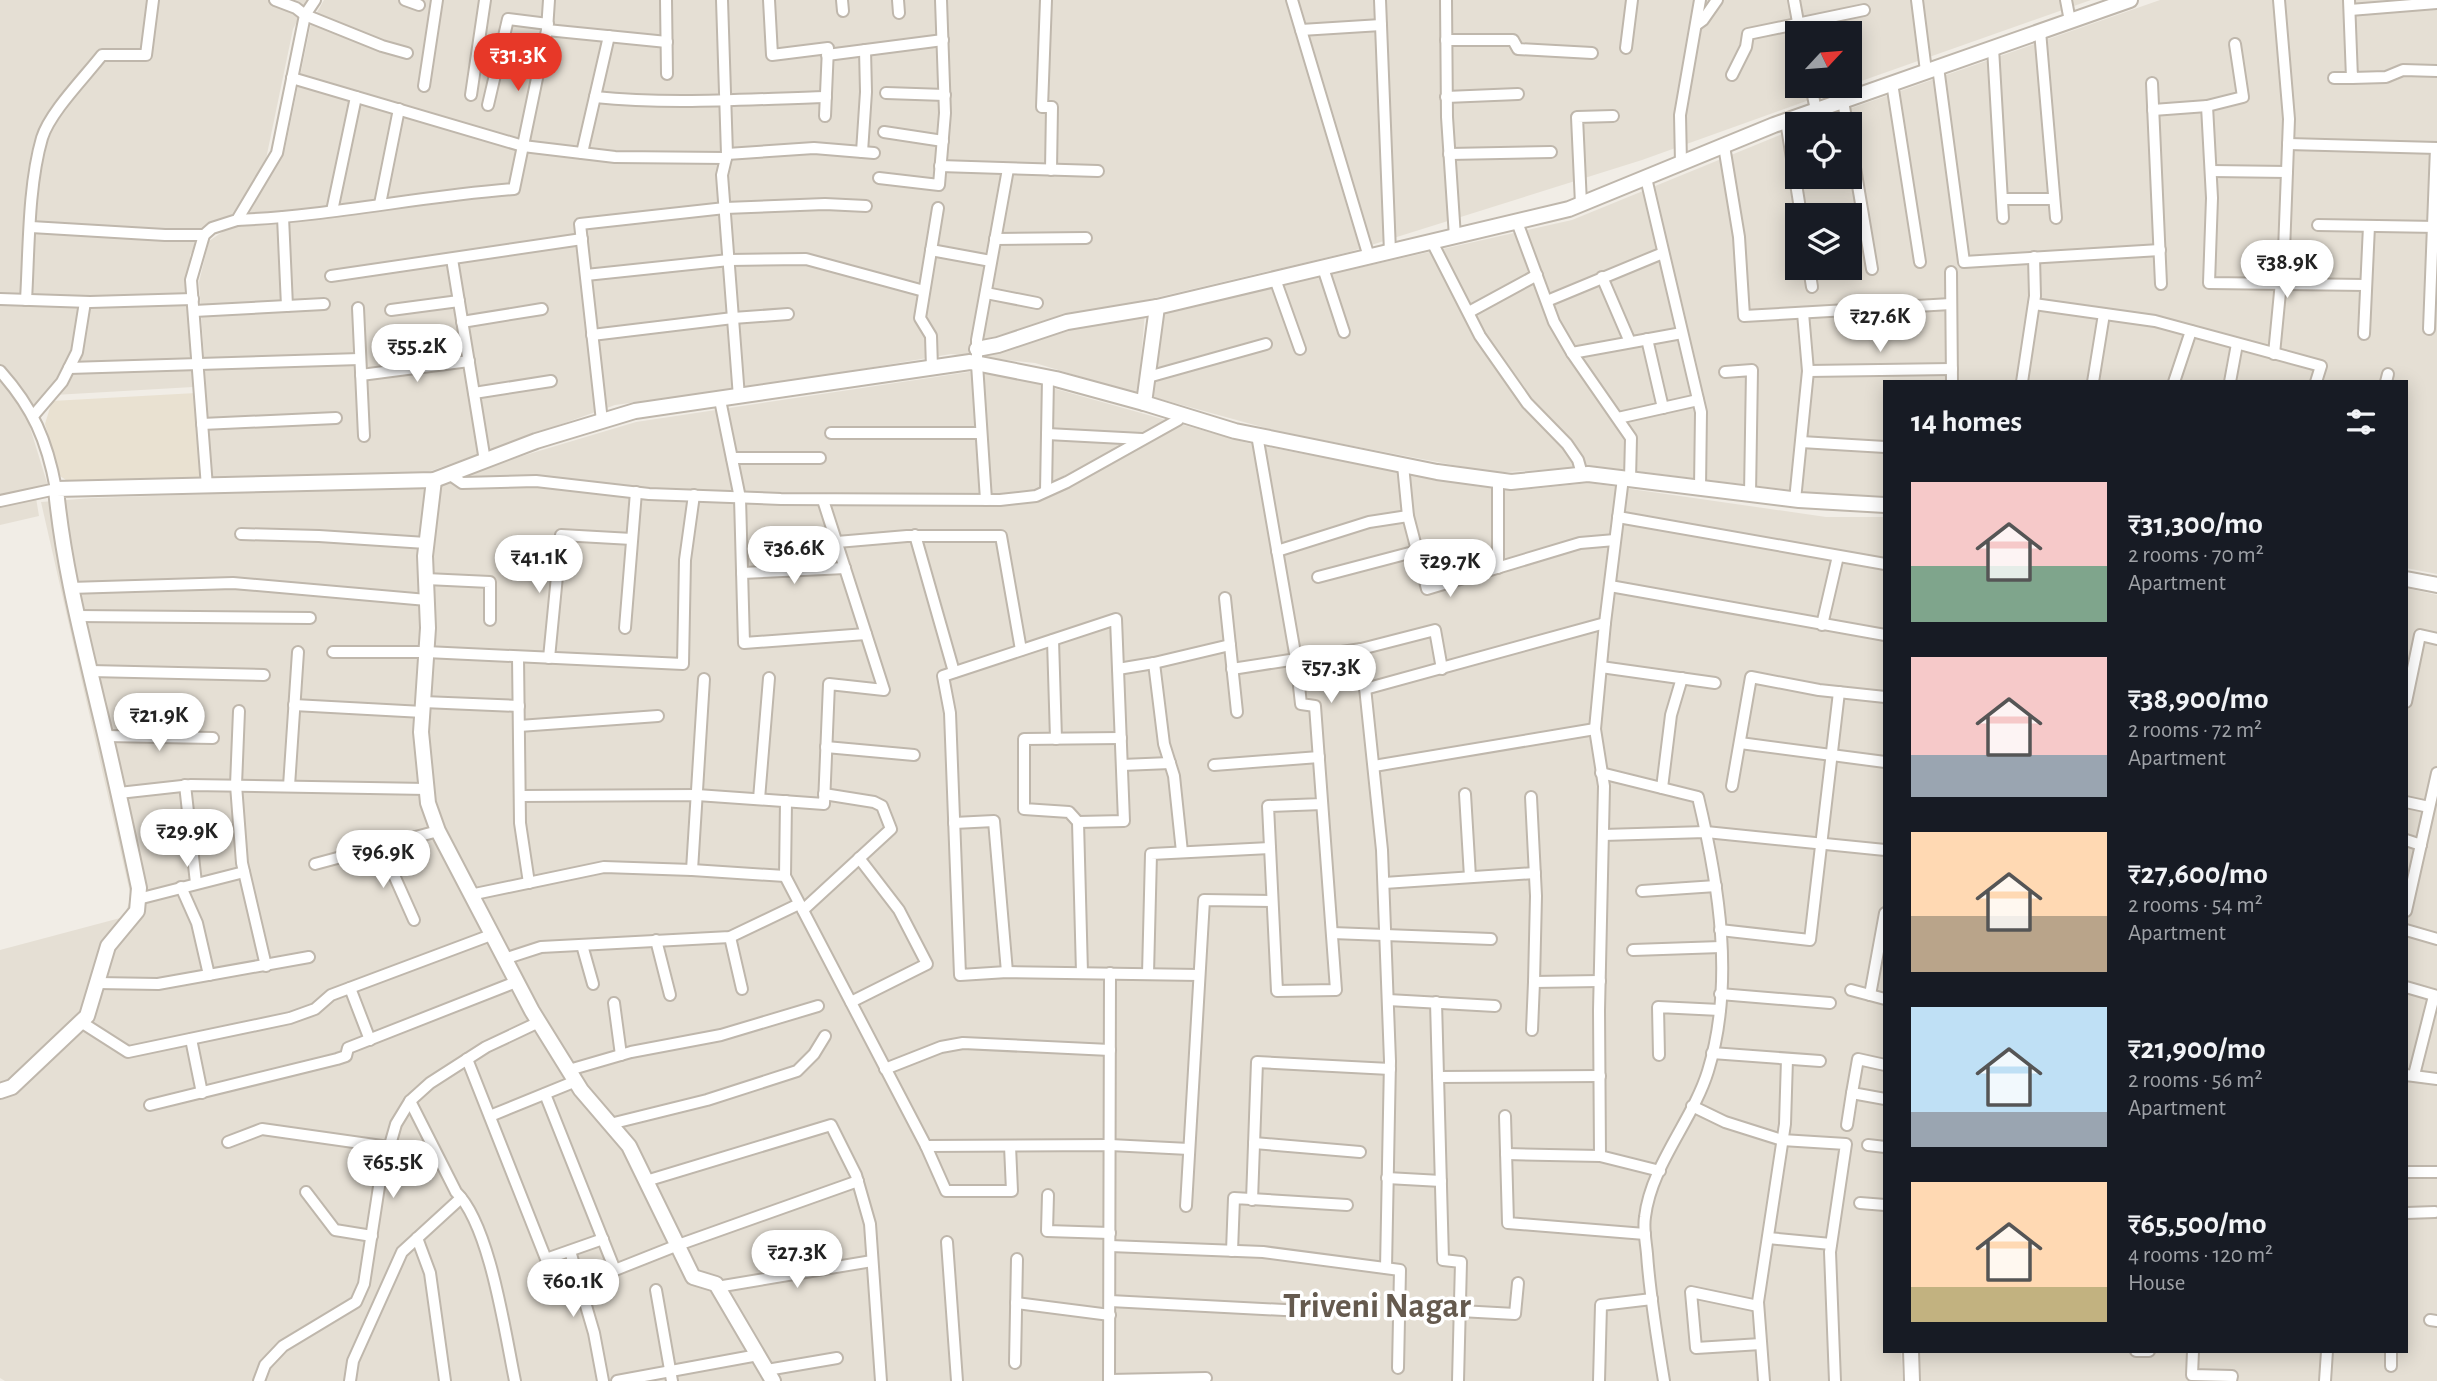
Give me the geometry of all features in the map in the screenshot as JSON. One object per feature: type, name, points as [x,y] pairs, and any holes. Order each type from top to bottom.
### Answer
[{"type":"street","points":[[26,300],[34,186],[43,136],[61,106],[102,55],[146,55],[153,0]]},
{"type":"street","points":[[275,0],[382,46],[407,53]]},
{"type":"street","points":[[237,220],[277,153],[305,15],[315,0]]},
{"type":"street","points":[[405,0],[419,5]]},
{"type":"street","points":[[424,86],[437,0]]},
{"type":"street","points":[[471,95],[485,0]]},
{"type":"street","points":[[31,227],[165,235],[204,234],[212,228],[237,220],[283,218],[470,192],[514,189],[547,27],[549,0]]},
{"type":"street","points":[[666,0],[667,74]]},
{"type":"street","points":[[722,0],[727,156],[722,175],[739,397]]},
{"type":"street","points":[[769,0],[772,55],[828,48],[825,116]]},
{"type":"street","points":[[898,0],[899,13]]},
{"type":"street","points":[[879,178],[939,185],[944,95],[941,0]]},
{"type":"street","points":[[1046,0],[1042,107],[1052,107],[1051,170]]},
{"type":"street","points":[[1292,0],[1369,257]]},
{"type":"street","points":[[1380,0],[1390,252]]},
{"type":"street","points":[[1446,0],[1449,154],[1455,237]]},
{"type":"street","points":[[1626,48],[1632,0]]},
{"type":"street","points":[[1681,163],[1680,114],[1700,0]]},
{"type":"street","points":[[1696,25],[1703,20],[1717,0]]},
{"type":"street","points":[[1794,0],[1798,21]]},
{"type":"street","points":[[1917,0],[1932,69],[1964,262],[2160,250]]},
{"type":"street","points":[[2066,0],[2070,20]]},
{"type":"street","points":[[1811,112],[2130,0]]},
{"type":"street","points":[[2274,354],[2281,284],[2289,119],[2279,0]]},
{"type":"street","points":[[2352,78],[2350,5],[2437,3]]},
{"type":"street","points":[[1824,21],[1864,10]]},
{"type":"street","points":[[488,105],[508,19],[608,36],[667,42]]},
{"type":"street","points":[[1301,30],[1381,25]]},
{"type":"street","points":[[1732,75],[1746,47],[1748,34],[1785,30]]},
{"type":"street","points":[[2040,31],[2056,218]]},
{"type":"street","points":[[582,153],[608,36]]},
{"type":"street","points":[[827,55],[943,40]]},
{"type":"street","points":[[1446,40],[1513,40],[1518,49],[1592,53]]},
{"type":"street","points":[[2153,110],[2207,106],[2243,97],[2235,44]]},
{"type":"street","points":[[1993,48],[2003,218]]},
{"type":"street","points":[[862,152],[866,92],[865,50]]},
{"type":"street","points":[[2334,78],[2386,77],[2403,70],[2437,71]]},
{"type":"street","points":[[292,78],[523,146],[615,157],[727,156],[814,148],[874,153]]},
{"type":"street","points":[[1892,83],[1920,262]]},
{"type":"street","points":[[2152,83],[2161,284]]},
{"type":"street","points":[[886,93],[944,95]]},
{"type":"street","points":[[1447,97],[1518,94]]},
{"type":"street","points":[[332,211],[356,97]]},
{"type":"street","points":[[595,97],[657,102],[826,97]]},
{"type":"street","points":[[1814,98],[1816,110]]},
{"type":"street","points":[[1843,101],[1845,112]]},
{"type":"street","points":[[2207,106],[2212,198],[2209,283],[2366,285]]},
{"type":"street","points":[[380,204],[399,109]]},
{"type":"street","points":[[1581,204],[1577,117],[1612,116]]},
{"type":"street","points":[[977,349],[998,345],[1067,322],[1157,307],[1517,222],[1581,204],[1785,121]]},
{"type":"street","points":[[884,132],[943,141]]},
{"type":"street","points":[[2288,144],[2437,148],[2429,329]]},
{"type":"street","points":[[1724,146],[1739,237],[1744,316],[1951,303]]},
{"type":"street","points":[[1449,154],[1551,152]]},
{"type":"street","points":[[940,166],[1098,172]]},
{"type":"street","points":[[986,500],[976,364],[1008,169]]},
{"type":"street","points":[[2211,171],[2287,172]]},
{"type":"street","points":[[1646,178],[1698,400],[1700,488]]},
{"type":"street","points":[[1859,189],[1872,269]]},
{"type":"street","points":[[2002,199],[2054,199]]},
{"type":"street","points":[[602,421],[580,224],[725,208],[825,204],[866,206]]},
{"type":"street","points":[[932,368],[931,336],[920,318],[938,208]]},
{"type":"street","points":[[283,218],[287,306]]},
{"type":"street","points":[[1517,222],[1555,322],[1572,353],[1631,438],[1615,540],[1595,729],[1604,786],[1600,1156]]},
{"type":"street","points":[[2318,225],[2435,227]]},
{"type":"street","points":[[2364,334],[2369,226]]},
{"type":"street","points":[[204,234],[191,280],[207,487]]},
{"type":"street","points":[[995,239],[1086,238]]},
{"type":"street","points":[[331,276],[582,239]]},
{"type":"street","points":[[1432,242],[1480,336],[1527,403],[1567,443],[1578,460],[1582,474]]},
{"type":"street","points":[[931,250],[992,261]]},
{"type":"street","points":[[1547,301],[1663,253]]},
{"type":"street","points":[[2022,380],[2034,304],[2034,257]]},
{"type":"street","points":[[586,275],[729,260],[806,259],[924,291]]},
{"type":"street","points":[[452,260],[485,461]]},
{"type":"street","points":[[1322,268],[1344,332]]},
{"type":"street","points":[[1951,272],[1952,380]]},
{"type":"street","points":[[1469,312],[1537,275]]},
{"type":"street","points":[[1602,276],[1630,342]]},
{"type":"street","points":[[1275,279],[1300,349]]},
{"type":"street","points":[[1811,280],[1812,287]]},
{"type":"street","points":[[986,293],[1037,303]]},
{"type":"street","points":[[0,299],[85,302],[193,299]]},
{"type":"street","points":[[391,310],[459,301]]},
{"type":"street","points":[[33,416],[62,383],[77,352],[85,302]]},
{"type":"street","points":[[194,311],[324,304]]},
{"type":"street","points":[[2034,304],[2155,321],[2321,366],[2317,380]]},
{"type":"street","points":[[1144,403],[1157,307]]},
{"type":"street","points":[[358,308],[364,436]]},
{"type":"street","points":[[462,322],[542,309]]},
{"type":"street","points":[[1795,500],[1808,371],[1804,313]]},
{"type":"street","points":[[593,335],[788,314]]},
{"type":"street","points":[[2093,380],[2104,314]]},
{"type":"street","points":[[2175,380],[2191,331]]},
{"type":"street","points":[[1572,353],[1682,332]]},
{"type":"street","points":[[1647,339],[1663,408]]},
{"type":"street","points":[[1148,377],[1266,344]]},
{"type":"street","points":[[2230,380],[2237,344]]},
{"type":"street","points":[[69,368],[360,359]]},
{"type":"street","points":[[361,375],[469,361]]},
{"type":"street","points":[[0,501],[56,489],[434,480],[536,441],[635,411],[970,362],[1048,378],[1144,403],[1235,431],[1403,465],[1498,480],[1511,482],[1582,474],[1795,500],[1883,505]]},
{"type":"street","points":[[1808,371],[1887,376],[1952,369]]},
{"type":"street","points":[[1725,372],[1752,370],[1750,494]]},
{"type":"street","points":[[0,371],[18,390],[33,416],[49,454],[56,489],[60,535],[139,888],[137,911],[108,946],[87,1016],[12,1087],[0,1091]]},
{"type":"street","points":[[1046,491],[1048,378]]},
{"type":"street","points":[[474,393],[551,381]]},
{"type":"street","points":[[720,400],[740,498],[744,643],[866,634]]},
{"type":"street","points":[[1618,418],[1698,400]]},
{"type":"street","points":[[449,474],[462,483],[536,481],[636,492],[740,498],[986,500],[1036,496],[1178,420],[1179,414]]},
{"type":"street","points":[[202,424],[336,418]]},
{"type":"street","points":[[831,433],[981,433]]},
{"type":"street","points":[[1047,434],[1143,440]]},
{"type":"street","points":[[1257,435],[1296,659],[1301,704],[1315,706],[1336,990],[1277,991],[1268,806],[1322,804]]},
{"type":"street","points":[[1801,442],[1883,447]]},
{"type":"street","points":[[732,458],[820,458]]},
{"type":"street","points":[[1403,465],[1408,516],[1427,589],[1580,543],[1615,540]]},
{"type":"street","points":[[434,480],[426,543],[426,652],[421,732],[428,803],[438,831],[538,1022],[572,1076],[629,1146],[694,1277],[716,1284],[770,1376],[837,1358]]},
{"type":"street","points":[[1498,480],[1498,568]]},
{"type":"street","points":[[625,628],[636,492]]},
{"type":"street","points":[[333,652],[426,652],[683,664],[685,560],[694,495]]},
{"type":"street","points":[[520,796],[697,795],[824,804],[829,684],[884,690],[823,499]]},
{"type":"street","points":[[1277,551],[1369,522],[1408,516]]},
{"type":"street","points":[[1618,517],[1883,564]]},
{"type":"street","points":[[241,534],[426,543]]},
{"type":"street","points":[[549,658],[561,536],[632,540]]},
{"type":"street","points":[[836,542],[915,536],[1001,536],[1021,650]]},
{"type":"street","points":[[915,536],[954,672]]},
{"type":"street","points":[[1318,577],[1417,551]]},
{"type":"street","points":[[1822,625],[1838,556]]},
{"type":"street","points":[[742,573],[845,568]]},
{"type":"street","points":[[426,579],[490,582],[490,620]]},
{"type":"street","points":[[2408,579],[2437,585]]},
{"type":"street","points":[[71,588],[233,583],[427,600]]},
{"type":"street","points":[[1610,586],[1883,635]]},
{"type":"street","points":[[1225,598],[1237,712]]},
{"type":"street","points":[[77,616],[310,618]]},
{"type":"street","points":[[1079,822],[1124,821],[1116,619],[943,676],[950,713],[960,975],[1007,972],[1199,975]]},
{"type":"street","points":[[1365,689],[1605,623]]},
{"type":"street","points":[[1232,669],[1361,649],[1436,631],[1442,669]]},
{"type":"street","points":[[2408,692],[2420,635],[2437,639]]},
{"type":"street","points":[[1053,640],[1056,739]]},
{"type":"street","points":[[1118,670],[1230,645]]},
{"type":"street","points":[[1361,649],[1384,883],[1390,1069],[1386,1268]]},
{"type":"street","points":[[289,786],[298,652]]},
{"type":"street","points":[[519,657],[520,823],[529,883]]},
{"type":"street","points":[[1154,663],[1164,744],[1174,776],[1182,852]]},
{"type":"street","points":[[1601,667],[1715,682]]},
{"type":"street","points":[[90,671],[264,675]]},
{"type":"street","points":[[1732,786],[1751,677],[1883,697]]},
{"type":"street","points":[[759,799],[769,678]]},
{"type":"street","points":[[1662,788],[1671,715],[1682,678]]},
{"type":"street","points":[[692,870],[704,679]]},
{"type":"street","points":[[1720,930],[1810,940],[1819,844],[1839,692]]},
{"type":"street","points":[[295,705],[519,706]]},
{"type":"street","points":[[239,711],[236,785],[244,872],[267,966]]},
{"type":"street","points":[[519,726],[658,716]]},
{"type":"street","points":[[1374,766],[1595,729]]},
{"type":"street","points":[[106,736],[213,738]]},
{"type":"street","points":[[1082,973],[1079,822],[1069,812],[1024,809],[1024,739],[1121,738]]},
{"type":"street","points":[[1740,743],[1883,762]]},
{"type":"street","points":[[826,747],[914,755]]},
{"type":"street","points":[[1213,765],[1319,757]]},
{"type":"street","points":[[1122,765],[1170,763]]},
{"type":"street","points":[[1601,773],[1698,797],[1716,886],[1721,947],[1720,1010],[1708,1072],[1649,1193],[1644,1221],[1651,1299],[1664,1381]]},
{"type":"street","points":[[2408,892],[2410,873],[2421,845],[2437,773]]},
{"type":"street","points":[[119,793],[185,785],[427,789]]},
{"type":"street","points":[[185,785],[196,883]]},
{"type":"street","points":[[504,959],[541,947],[730,937],[801,907],[891,830],[882,806],[824,794]]},
{"type":"street","points":[[1465,794],[1470,877]]},
{"type":"street","points":[[1531,797],[1535,873],[1532,1030]]},
{"type":"street","points":[[786,801],[785,876],[926,1146],[946,1191],[1012,1191],[1010,1146]]},
{"type":"street","points":[[2408,802],[2429,807]]},
{"type":"street","points":[[954,822],[994,821],[1007,972]]},
{"type":"street","points":[[315,864],[438,831]]},
{"type":"street","points":[[1603,835],[1706,832],[1883,850]]},
{"type":"street","points":[[2408,841],[2421,845]]},
{"type":"street","points":[[381,846],[414,920]]},
{"type":"street","points":[[1148,974],[1151,854],[1270,848]]},
{"type":"street","points":[[851,1002],[927,964],[899,910],[859,858]]},
{"type":"street","points":[[470,895],[604,867],[785,876]]},
{"type":"street","points":[[138,899],[244,872]]},
{"type":"street","points":[[1384,883],[1535,873]]},
{"type":"street","points":[[1642,891],[1716,886]]},
{"type":"street","points":[[181,887],[197,923],[209,975]]},
{"type":"street","points":[[1186,1206],[1204,900],[1272,901]]},
{"type":"street","points":[[2408,931],[2437,939]]},
{"type":"street","points":[[1332,933],[1491,939]]},
{"type":"street","points":[[81,1022],[128,1052],[290,1018],[316,1009],[331,995],[491,935]]},
{"type":"street","points":[[730,937],[742,989]]},
{"type":"street","points":[[656,940],[670,995]]},
{"type":"street","points":[[582,945],[593,984]]},
{"type":"street","points":[[1633,950],[1721,947]]},
{"type":"street","points":[[1870,995],[1882,947]]},
{"type":"street","points":[[97,982],[158,984],[309,957]]},
{"type":"street","points":[[1110,973],[1109,1381],[1206,1378]]},
{"type":"street","points":[[1534,982],[1600,981]]},
{"type":"street","points":[[150,1105],[346,1056],[348,1048],[516,982]]},
{"type":"street","points":[[350,988],[370,1040]]},
{"type":"street","points":[[2408,988],[2436,996],[2410,1075],[2437,1079]]},
{"type":"street","points":[[1851,990],[1883,998]]},
{"type":"street","points":[[1720,994],[1830,1003]]},
{"type":"street","points":[[1388,1000],[1495,1006]]},
{"type":"street","points":[[1436,1002],[1443,1260],[1461,1262],[1458,1381]]},
{"type":"street","points":[[614,1003],[621,1055]]},
{"type":"street","points":[[490,1116],[545,1094],[572,1076],[621,1055],[721,1035],[818,1006]]},
{"type":"street","points":[[1659,1055],[1658,1007],[1720,1010]]},
{"type":"street","points":[[259,1381],[265,1365],[283,1346],[356,1302],[365,1284],[380,1180],[396,1124],[410,1101],[430,1083],[486,1047],[538,1022]]},
{"type":"street","points":[[610,1124],[707,1100],[797,1071],[814,1054],[825,1036]]},
{"type":"street","points":[[191,1039],[202,1093]]},
{"type":"street","points":[[886,1069],[941,1047],[963,1043],[1110,1050]]},
{"type":"street","points":[[1712,1053],[1820,1061]]},
{"type":"street","points":[[467,1059],[546,1259],[603,1238]]},
{"type":"street","points":[[1764,1381],[1758,1306],[1782,1140],[1787,1059]]},
{"type":"street","points":[[1847,1125],[1858,1059],[1883,1065]]},
{"type":"street","points":[[1252,1199],[1257,1062],[1390,1069]]},
{"type":"street","points":[[1438,1077],[1600,1076]]},
{"type":"street","points":[[1852,1093],[1883,1098]]},
{"type":"street","points":[[545,1094],[615,1270],[677,1245],[858,1181]]},
{"type":"street","points":[[410,1101],[456,1192],[465,1201],[491,1264],[515,1381]]},
{"type":"street","points":[[1692,1106],[1725,1122],[1782,1140],[1846,1144],[1831,1244],[1835,1381]]},
{"type":"street","points":[[1505,1116],[1508,1223],[1645,1234]]},
{"type":"street","points":[[646,1181],[831,1125],[858,1181],[870,1224],[881,1381]]},
{"type":"street","points":[[228,1142],[262,1129],[389,1147]]},
{"type":"street","points":[[1254,1143],[1360,1152]]},
{"type":"street","points":[[1868,1145],[1883,1147]]},
{"type":"street","points":[[926,1146],[1189,1149]]},
{"type":"street","points":[[1506,1154],[1600,1156],[1660,1171]]},
{"type":"street","points":[[2408,1172],[2437,1172]]},
{"type":"street","points":[[1387,1178],[1441,1181]]},
{"type":"street","points":[[306,1192],[335,1230],[372,1236]]},
{"type":"street","points":[[1048,1195],[1047,1230],[1110,1233]]},
{"type":"street","points":[[350,1381],[354,1362],[402,1252],[461,1198]]},
{"type":"street","points":[[1232,1251],[1234,1198],[1347,1205]]},
{"type":"street","points":[[1860,1203],[1883,1205]]},
{"type":"street","points":[[2408,1213],[2435,1212]]},
{"type":"street","points":[[417,1238],[430,1273],[445,1381]]},
{"type":"street","points":[[1768,1238],[1831,1244]]},
{"type":"street","points":[[947,1242],[957,1381]]},
{"type":"street","points":[[1110,1246],[1263,1252],[1400,1270],[1398,1368]]},
{"type":"street","points":[[570,1251],[594,1333],[603,1381]]},
{"type":"street","points":[[1015,1363],[1017,1259]]},
{"type":"street","points":[[718,1287],[872,1261]]},
{"type":"street","points":[[1460,1311],[1515,1314],[1518,1283]]},
{"type":"street","points":[[656,1290],[671,1376]]},
{"type":"street","points":[[1758,1306],[1691,1292],[1696,1348],[1761,1343]]},
{"type":"street","points":[[1599,1381],[1601,1305],[1651,1299]]},
{"type":"street","points":[[1110,1301],[1303,1311]]},
{"type":"street","points":[[1016,1303],[1111,1315]]},
{"type":"street","points":[[1912,1353],[1912,1381]]},
{"type":"street","points":[[2193,1353],[2192,1375],[2232,1376],[2231,1381]]},
{"type":"street","points":[[2325,1381],[2327,1353]]},
{"type":"street","points":[[2391,1366],[2392,1353]]},
{"type":"street","points":[[617,1381],[671,1376],[758,1355]]},
{"type":"shaded area","points":[[0,0],[308,0],[293,29],[266,159],[233,214],[209,224],[190,255],[193,387],[54,395],[28,421],[48,486],[0,496]]},
{"type":"shaded area","points":[[324,0],[2091,0],[1862,81],[1862,21],[1785,21],[1785,98],[1815,98],[1642,160],[1349,252],[1146,300],[1138,394],[1035,363],[951,354],[773,384],[615,405],[428,472],[212,479],[199,282],[209,241],[249,214],[285,149],[311,23]]},
{"type":"shaded area","points":[[2160,0],[2437,0],[2437,574],[2408,568],[2408,380],[1883,380],[1883,496],[1814,493],[1594,466],[1495,473],[1280,432],[1153,397],[1162,312],[1572,220],[1785,133],[1785,189],[1862,189],[1862,112],[1840,112]]},
{"type":"shaded area","points":[[969,372],[1010,376],[1251,444],[1481,487],[1533,489],[1589,483],[1826,517],[1883,517],[1883,1353],[1901,1353],[1903,1381],[5,1381],[0,1378],[0,950],[124,917],[131,897],[41,502],[419,487],[636,422]]},
{"type":"shaded area","points":[[196,393],[201,480],[69,482],[60,476],[45,424],[52,401]]},
{"type":"shaded area","points":[[36,498],[39,516],[0,525],[0,506]]},
{"type":"shaded area","points":[[2408,588],[2437,595],[2437,1381],[1919,1381],[1918,1353],[2408,1353]]},
{"type":"district","name":"Triveni Nagar","points":[[1377,1306]]}]
